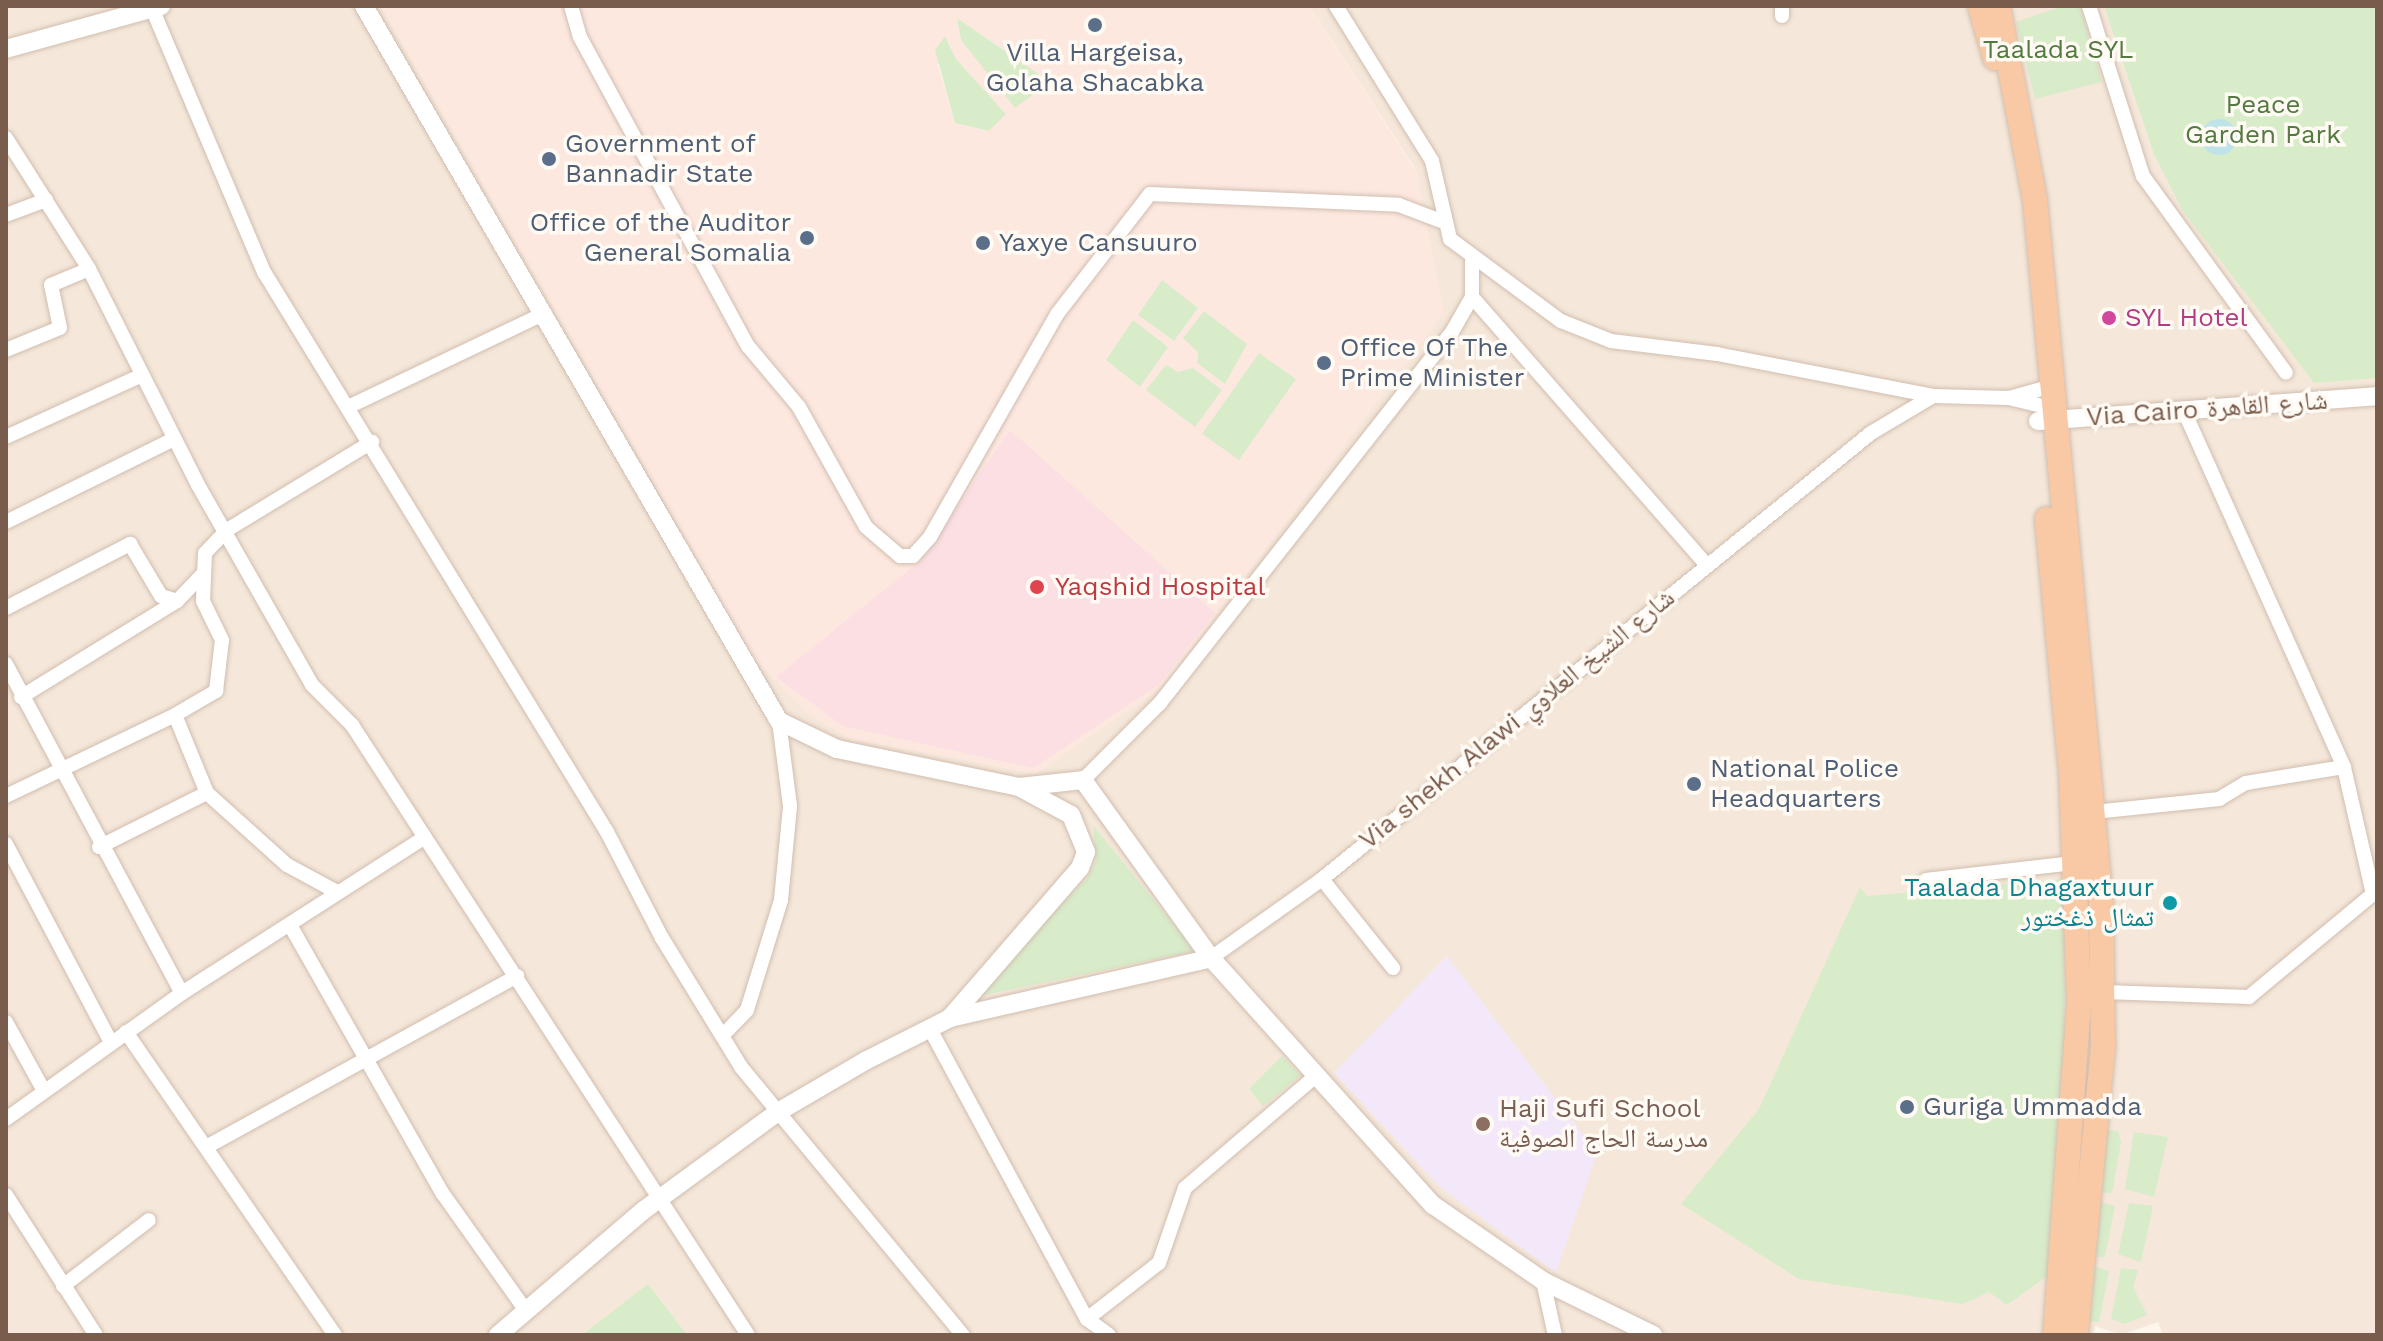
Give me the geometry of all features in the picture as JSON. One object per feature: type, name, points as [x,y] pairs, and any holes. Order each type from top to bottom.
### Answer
[{"type":"highway","points":[[1980,6],[2028,202]]},
{"type":"highway","points":[[1998,6],[2028,202],[2078,911],[2076,1077],[2067,1324]]},
{"type":"highway","points":[[2044,406],[2094,812],[2104,992],[2067,1324]]},
{"type":"highway","points":[[2078,911],[2101,904]]},
{"type":"street","points":[[364,6],[539,316],[779,721],[790,806],[781,900],[747,1010],[726,1032]]},
{"type":"street","points":[[571,6],[580,37],[748,346],[799,407],[873,537],[900,556],[913,556],[930,537],[1058,313],[1150,194],[1399,205],[1441,221],[1432,161],[1336,6]]},
{"type":"street","points":[[2089,6],[2143,176],[2286,373]]},
{"type":"street","points":[[6,49],[155,7],[264,272],[372,442],[509,681],[607,832],[662,938],[726,1032],[741,1067],[963,1335]]},
{"type":"street","points":[[6,138],[89,269],[140,376],[312,685],[352,725],[422,839],[517,976],[748,1335]]},
{"type":"street","points":[[6,215],[46,200]]},
{"type":"street","name":"Via Cairo شارع القاهرة","points":[[1441,221],[1472,261],[1585,335],[1933,396],[2009,398],[2044,406],[2185,413],[2377,396]]},
{"type":"street","points":[[1019,787],[1083,780],[1132,735],[1238,608],[1472,297],[1472,261]]},
{"type":"street","points":[[6,350],[60,328],[51,285],[89,269]]},
{"type":"street","points":[[1472,297],[1707,565]]},
{"type":"street","points":[[348,407],[539,316]]},
{"type":"street","points":[[6,437],[140,376]]},
{"type":"street","name":"Via shekh Alawi شارع الشيخ العلاوي","points":[[1211,958],[1322,879],[1820,475],[1933,396]]},
{"type":"street","name":"Via Cairo شارع القاهرة","points":[[2009,398],[2044,406]]},
{"type":"street","points":[[2104,992],[2249,997],[2375,898],[2344,767],[2185,413]]},
{"type":"street","points":[[6,522],[174,439]]},
{"type":"street","points":[[6,796],[175,715],[216,691],[222,640],[203,601],[205,553],[227,530],[372,442]]},
{"type":"street","points":[[6,608],[130,544],[161,596],[177,601]]},
{"type":"street","points":[[21,697],[177,601],[204,573]]},
{"type":"street","points":[[6,664],[99,847],[182,993]]},
{"type":"street","points":[[175,715],[207,793],[287,865],[337,892]]},
{"type":"street","points":[[779,721],[837,749],[1019,787],[1071,815],[1086,852],[1080,868],[950,1018]]},
{"type":"street","points":[[2094,812],[2219,799],[2246,783],[2344,767]]},
{"type":"street","points":[[1083,780],[1211,958],[1433,1205],[1543,1281],[1653,1335]]},
{"type":"street","points":[[99,847],[207,793]]},
{"type":"street","points":[[6,1119],[182,993],[422,839]]},
{"type":"street","points":[[6,844],[111,1042]]},
{"type":"street","points":[[1926,880],[2073,863]]},
{"type":"street","points":[[1322,879],[1393,968]]},
{"type":"street","points":[[290,925],[363,1059],[443,1194],[526,1311]]},
{"type":"street","points":[[498,1335],[659,1200],[778,1112],[950,1018],[1211,958]]},
{"type":"street","points":[[208,1146],[517,976]]},
{"type":"street","points":[[6,1022],[44,1091]]},
{"type":"street","points":[[930,1029],[1087,1319],[1109,1335]]},
{"type":"street","points":[[126,1032],[208,1146],[335,1335]]},
{"type":"street","points":[[1087,1319],[1159,1263],[1185,1188],[1317,1075]]},
{"type":"street","points":[[6,1195],[88,1332]]},
{"type":"street","points":[[63,1286],[149,1220]]},
{"type":"street","points":[[1543,1281],[1555,1335]]},
{"type":"shaded area","points":[[6,6],[381,6],[755,659],[1414,167],[1310,6],[2377,6],[2377,1335],[2163,1335],[2158,1322],[2121,1335],[2095,1326],[2094,1335],[6,1335]]},
{"type":"shaded area","points":[[381,6],[1310,6],[1417,173],[1444,313],[1162,687],[1036,774],[850,739],[807,713],[755,659]],"holes":[[[957,18],[1044,78],[1045,86],[1016,107],[961,40]],[[947,39],[956,59],[1006,114],[988,131],[955,123],[938,65]]]},
{"type":"shaded area","name":"Yaqshid Hospital","points":[[1010,430],[1215,613],[1158,685],[1033,768],[843,726],[776,677],[919,562]]},
{"type":"shaded area","points":[[1447,956],[1597,1153],[1556,1273],[1440,1187],[1334,1073]]},
{"type":"green space","name":"Taalada SYL","points":[[2063,6],[2080,6],[2102,82],[2035,99],[2016,22]]},
{"type":"green space","name":"Peace Garden Park","points":[[2104,6],[2377,6],[2377,378],[2314,383],[2183,211],[2154,154]]},
{"type":"green space","points":[[957,18],[1044,78],[1048,84],[1015,108],[961,40]]},
{"type":"green space","points":[[945,36],[956,59],[1006,114],[989,131],[955,123],[935,50]]},
{"type":"green space","points":[[1162,280],[1198,308],[1174,341],[1138,315]]},
{"type":"green space","points":[[1204,311],[1247,344],[1225,384],[1197,363],[1198,352],[1183,338]]},
{"type":"green space","points":[[1133,320],[1168,347],[1140,387],[1106,360]]},
{"type":"green space","points":[[1259,353],[1296,379],[1239,460],[1202,434]]},
{"type":"green space","points":[[1166,365],[1178,372],[1193,368],[1222,390],[1195,427],[1146,390]]},
{"type":"green space","points":[[1093,825],[1195,951],[970,998],[1087,878],[1096,861]]},
{"type":"green space","points":[[2064,879],[2065,1051],[2050,1274],[2007,1305],[1989,1292],[1963,1304],[1799,1279],[1681,1204],[1759,1109],[1860,887],[1867,896]]},
{"type":"green space","points":[[1282,1056],[1301,1075],[1263,1106],[1249,1089]]},
{"type":"green space","points":[[2102,1129],[2118,1131],[2121,1142],[2112,1193],[2096,1192]]},
{"type":"green space","points":[[2134,1132],[2168,1137],[2154,1197],[2125,1189]]},
{"type":"green space","points":[[2095,1201],[2115,1206],[2105,1257],[2090,1257]]},
{"type":"green space","points":[[2129,1203],[2153,1206],[2141,1262],[2118,1254]]},
{"type":"green space","points":[[2089,1265],[2109,1271],[2099,1322],[2083,1321]]},
{"type":"green space","points":[[2121,1268],[2138,1270],[2133,1287],[2147,1315],[2125,1324],[2111,1319]]},
{"type":"green space","points":[[648,1284],[687,1335],[582,1335]]},
{"type":"water","points":[[2219,119],[2232,124],[2237,137],[2232,150],[2219,155],[2206,150],[2201,137],[2206,124]]},
{"type":"place","name":"Villa Hargeisa, Golaha Shacabka","points":[[1095,25]]},
{"type":"place","name":"Government of Bannadir State","points":[[549,159]]},
{"type":"place","name":"Office of the Auditor General Somalia","points":[[807,238]]},
{"type":"place","name":"Yaxye Cansuuro","points":[[983,243]]},
{"type":"place","name":"SYL Hotel","points":[[2109,318]]},
{"type":"place","name":"Office Of The Prime Minister","points":[[1324,363]]},
{"type":"place","name":"Yaqshid Hospital","points":[[1037,587]]},
{"type":"place","name":"National Police Headquarters","points":[[1694,784]]},
{"type":"place","name":"Taalada Dhagaxtuur تمثال ذغختور","points":[[2170,903]]},
{"type":"place","name":"Guriga Ummadda","points":[[1907,1107]]},
{"type":"place","name":"Haji Sufi School مدرسة الحاج الصوفية","points":[[1483,1124]]}]
